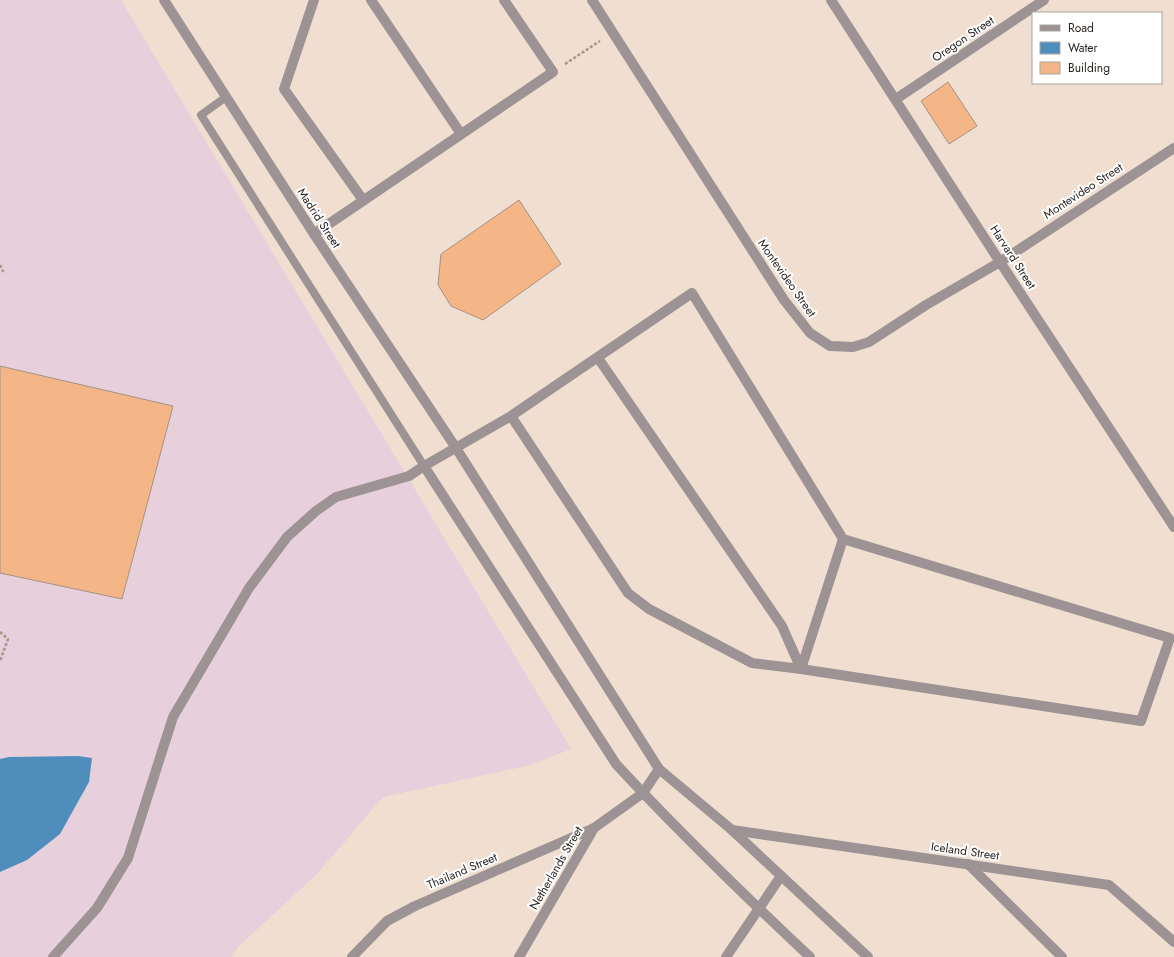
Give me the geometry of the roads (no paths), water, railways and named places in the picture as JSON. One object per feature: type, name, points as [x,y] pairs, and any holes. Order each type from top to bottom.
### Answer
[{"type":"street","name":"Madrid Street","points":[[164,0],[314,234],[456,448],[659,769],[732,830],[868,957]]},
{"type":"street","points":[[314,0],[284,88],[363,200]]},
{"type":"street","points":[[371,0],[461,134]]},
{"type":"street","points":[[314,234],[553,72],[504,0]]},
{"type":"street","name":"Montevideo Street","points":[[592,0],[784,300],[810,333],[830,346],[853,347],[869,342],[926,305],[1000,262],[1174,148]]},
{"type":"street","name":"Harvard Street","points":[[832,0],[1000,262],[1174,527]]},
{"type":"street","name":"Oregon Street","points":[[896,99],[1044,0]]},
{"type":"street","points":[[53,957],[97,908],[128,858],[173,717],[249,588],[287,537],[316,511],[336,497],[409,476],[511,416],[692,293],[843,539],[1170,638],[1141,721],[801,669],[752,663],[649,609],[628,593],[511,416]]},
{"type":"street","points":[[598,358],[782,626],[801,669]]},
{"type":"street","points":[[424,466],[613,759],[643,793],[759,909],[810,957]]},
{"type":"street","points":[[801,669],[843,539]]},
{"type":"street","name":"Netherlands Street","points":[[519,957],[594,828],[643,793],[659,769]]},
{"type":"street","name":"Thailand Street","points":[[352,957],[387,921],[414,906],[594,828]]},
{"type":"street","name":"Iceland Street","points":[[732,830],[1109,885],[1174,942]]},
{"type":"street","points":[[968,864],[1062,957]]},
{"type":"street","points":[[726,957],[781,876]]},
{"type":"lane","points":[[226,97],[201,115],[424,466]]},
{"type":"water","points":[[78,756],[92,758],[89,782],[60,834],[27,860],[0,872],[0,759],[9,757]]}]
